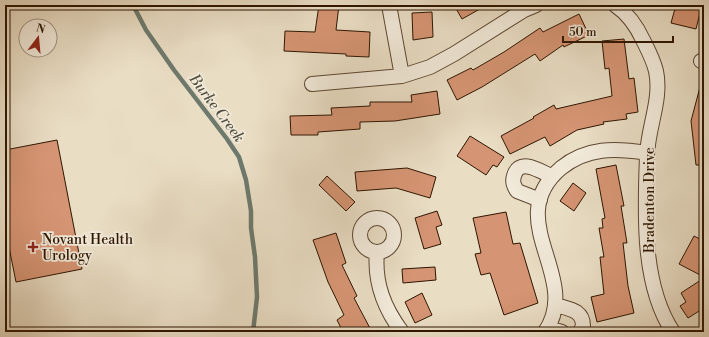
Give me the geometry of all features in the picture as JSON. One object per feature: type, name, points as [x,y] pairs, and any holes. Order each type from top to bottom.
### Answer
[{"type":"street","points":[[389,5],[402,76]]},
{"type":"street","points":[[312,84],[402,76],[436,64],[524,10],[536,5]]},
{"type":"street","name":"Bradenton Drive","points":[[615,5],[629,18],[641,35],[653,59],[656,72],[657,92],[647,153],[649,261],[659,306],[673,332]]},
{"type":"street","points":[[562,332],[546,330],[553,317],[556,305],[555,285],[542,245],[538,226],[540,200],[544,188],[551,176],[565,165],[589,152],[623,149],[647,153]]},
{"type":"street","points":[[540,200],[518,191],[513,180],[515,172],[524,166],[551,176]]},
{"type":"street","points":[[376,252],[376,275],[380,294],[393,321],[402,332]]},
{"type":"street","points":[[556,305],[578,312],[581,316],[583,326],[580,332]]},
{"type":"building","points":[[319,5],[339,5],[336,30],[370,32],[369,57],[346,56],[346,54],[284,51],[285,31],[315,32]]},
{"type":"building","points":[[454,5],[487,5],[462,19]]},
{"type":"building","points":[[676,5],[702,5],[696,29],[671,23]]},
{"type":"building","points":[[432,12],[433,37],[413,40],[412,13]]},
{"type":"building","points":[[579,14],[589,35],[564,47],[563,45],[540,61],[535,54],[482,87],[457,100],[447,80],[471,68],[473,70],[504,52],[540,28],[543,32]]},
{"type":"building","points":[[624,39],[629,79],[634,78],[638,112],[626,114],[627,119],[603,122],[604,124],[577,130],[550,146],[545,137],[510,154],[501,136],[554,105],[556,109],[612,96],[609,68],[605,69],[602,41]]},
{"type":"building","points":[[700,87],[704,87],[704,165],[696,165],[691,121]]},
{"type":"building","points":[[437,91],[440,114],[395,121],[360,122],[360,129],[318,132],[318,135],[291,135],[290,116],[332,115],[331,108],[370,106],[370,102],[412,102],[411,95]]},
{"type":"building","points":[[470,136],[504,157],[497,167],[493,165],[486,175],[457,156]]},
{"type":"building","points":[[57,140],[82,269],[16,282],[5,227],[5,150]]},
{"type":"building","points":[[616,165],[624,206],[621,206],[627,243],[623,243],[628,286],[634,313],[597,322],[591,297],[604,294],[600,257],[604,257],[599,228],[603,228],[602,219],[605,218],[596,169]]},
{"type":"building","points":[[407,168],[436,177],[430,198],[396,188],[357,191],[355,172]]},
{"type":"building","points":[[327,176],[355,202],[346,211],[319,185]]},
{"type":"building","points":[[573,183],[586,193],[574,211],[560,201]]},
{"type":"building","points":[[437,211],[442,225],[436,227],[441,244],[424,249],[415,218]]},
{"type":"building","points":[[506,212],[513,244],[520,243],[538,303],[504,315],[490,273],[481,275],[475,254],[481,253],[473,218]]},
{"type":"building","points":[[336,233],[346,263],[342,265],[357,296],[354,298],[372,332],[343,332],[337,320],[344,315],[328,282],[313,240]]},
{"type":"building","points":[[694,236],[704,241],[704,277],[679,264]]},
{"type":"building","points":[[435,267],[436,280],[403,283],[402,269]]},
{"type":"building","points":[[704,278],[704,308],[688,318],[680,306],[686,302],[681,293]]},
{"type":"building","points":[[422,293],[432,315],[415,323],[405,302]]},
{"type":"waterway","name":"Burke Creek","points":[[133,5],[146,30],[239,157],[246,180],[251,211],[251,228],[255,257],[257,297],[253,332]]},
{"type":"place","name":"Novant Health Urology","points":[[33,247]]}]
